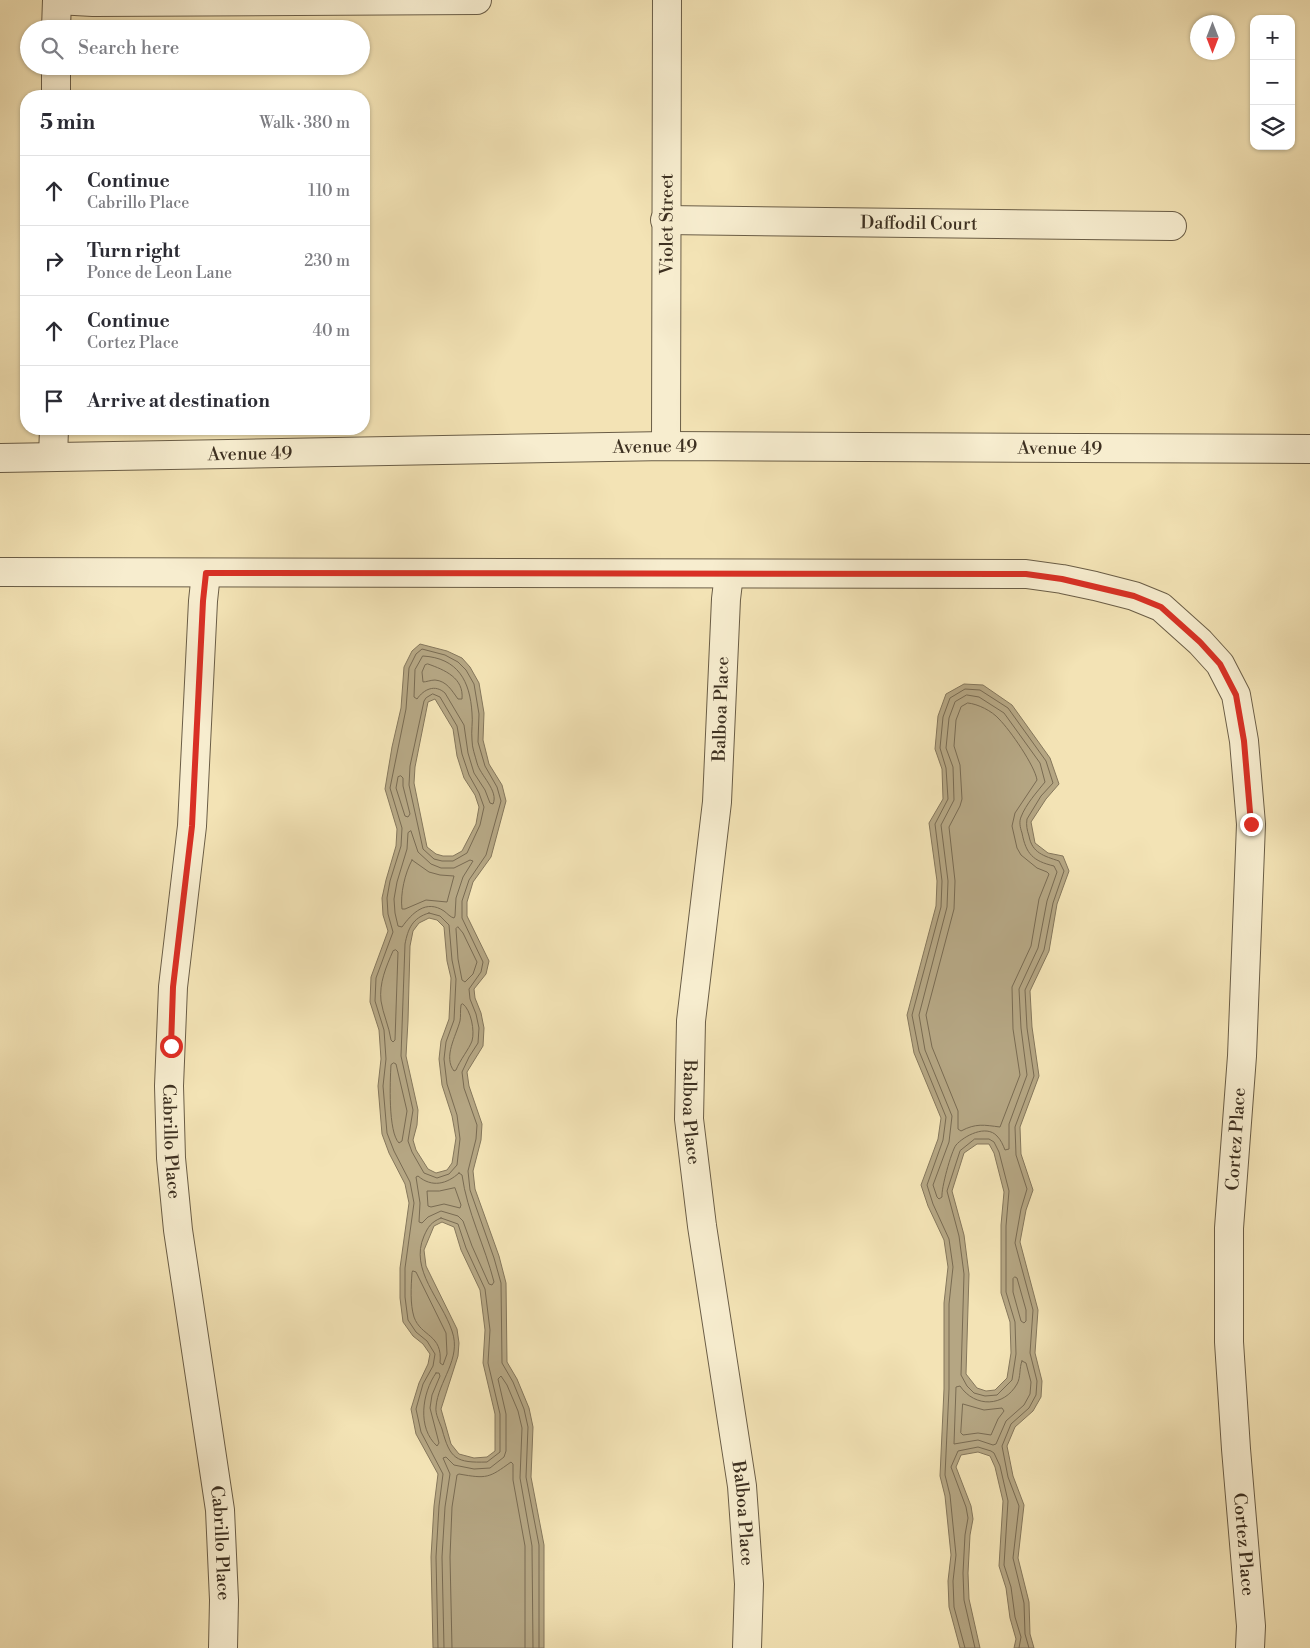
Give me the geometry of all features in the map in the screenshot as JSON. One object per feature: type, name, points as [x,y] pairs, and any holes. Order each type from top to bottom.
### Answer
[{"type":"street","points":[[56,20],[57,0],[103,2],[477,0]]},
{"type":"street","name":"Violet Street","points":[[666,446],[665,220],[667,0]]},
{"type":"street","points":[[56,75],[56,90]]},
{"type":"street","name":"Daffodil Court","points":[[665,220],[1172,226]]},
{"type":"street","points":[[53,457],[54,435]]},
{"type":"street","name":"Avenue 49","points":[[0,458],[666,446],[1310,450]]},
{"type":"street","name":"Cortez Place","points":[[0,572],[1026,574],[1062,579],[1134,596],[1161,607],[1200,642],[1220,664],[1236,695],[1244,741],[1251,824],[1242,1056],[1229,1228],[1229,1342],[1251,1626],[1250,1648]]},
{"type":"street","name":"Cabrillo Place","points":[[206,573],[192,826],[173,987],[169,1086],[171,1158],[178,1230],[220,1510],[224,1600],[223,1648]]},
{"type":"street","name":"Balboa Place","points":[[729,574],[726,599],[717,802],[690,1020],[688,1119],[702,1226],[742,1486],[749,1584],[746,1648]]},
{"type":"water","points":[[420,644],[447,651],[462,658],[470,667],[479,683],[484,713],[483,740],[489,764],[502,785],[506,801],[491,857],[473,882],[467,902],[467,916],[489,961],[486,974],[474,989],[484,1028],[483,1046],[467,1072],[469,1086],[482,1124],[481,1140],[473,1171],[475,1189],[499,1256],[506,1283],[507,1362],[517,1379],[529,1408],[533,1427],[531,1477],[544,1545],[544,1648],[433,1648],[431,1557],[438,1474],[416,1434],[411,1409],[430,1354],[403,1322],[400,1298],[400,1268],[409,1203],[405,1184],[389,1153],[382,1134],[378,1086],[381,1059],[379,1030],[370,1002],[371,977],[388,931],[383,915],[382,898],[396,846],[397,829],[385,789],[401,708],[404,667],[412,651]],"holes":[[[435,699],[453,729],[457,756],[464,778],[475,795],[479,807],[476,824],[462,851],[453,856],[436,854],[427,847],[414,783],[415,767],[428,702]],[[429,918],[437,920],[444,927],[447,961],[451,978],[449,1019],[441,1041],[439,1059],[442,1085],[452,1116],[456,1138],[452,1163],[447,1170],[436,1173],[428,1169],[416,1150],[413,1140],[418,1110],[406,1056],[410,946],[413,931],[419,923]],[[442,1222],[454,1227],[461,1250],[480,1290],[485,1330],[483,1363],[495,1414],[495,1451],[487,1457],[474,1458],[459,1454],[451,1444],[441,1409],[458,1356],[459,1343],[457,1329],[426,1266],[424,1250],[434,1226]]]},
{"type":"water","points":[[964,684],[983,685],[1012,705],[1050,758],[1059,784],[1046,799],[1031,822],[1035,843],[1048,853],[1063,856],[1069,871],[1057,904],[1049,951],[1030,991],[1032,1027],[1039,1076],[1020,1127],[1021,1154],[1033,1190],[1026,1210],[1020,1242],[1038,1310],[1035,1353],[1042,1381],[1041,1397],[1033,1411],[1015,1427],[1007,1446],[1013,1476],[1024,1505],[1018,1558],[1029,1602],[1030,1634],[1034,1648],[1014,1648],[1016,1639],[1010,1618],[1006,1588],[999,1566],[1003,1501],[995,1467],[990,1456],[978,1452],[961,1455],[956,1467],[971,1506],[973,1519],[970,1535],[968,1573],[969,1599],[980,1648],[960,1648],[949,1607],[948,1581],[951,1555],[945,1496],[940,1476],[944,1389],[944,1303],[948,1267],[944,1240],[928,1206],[921,1185],[938,1139],[941,1118],[914,1053],[907,1015],[936,906],[937,881],[929,823],[943,799],[942,769],[935,749],[938,716],[946,694]],"holes":[[[977,1144],[989,1144],[994,1153],[1004,1192],[1001,1225],[1001,1293],[1010,1322],[1011,1353],[1007,1378],[995,1390],[986,1391],[977,1388],[966,1374],[969,1274],[964,1235],[952,1191],[964,1153]]]},
{"type":"route","points":[[171,1046],[173,987],[192,826],[206,573],[1026,574],[1095,586],[1134,596],[1161,607],[1200,642],[1220,664],[1236,695],[1244,741],[1251,824]]}]
